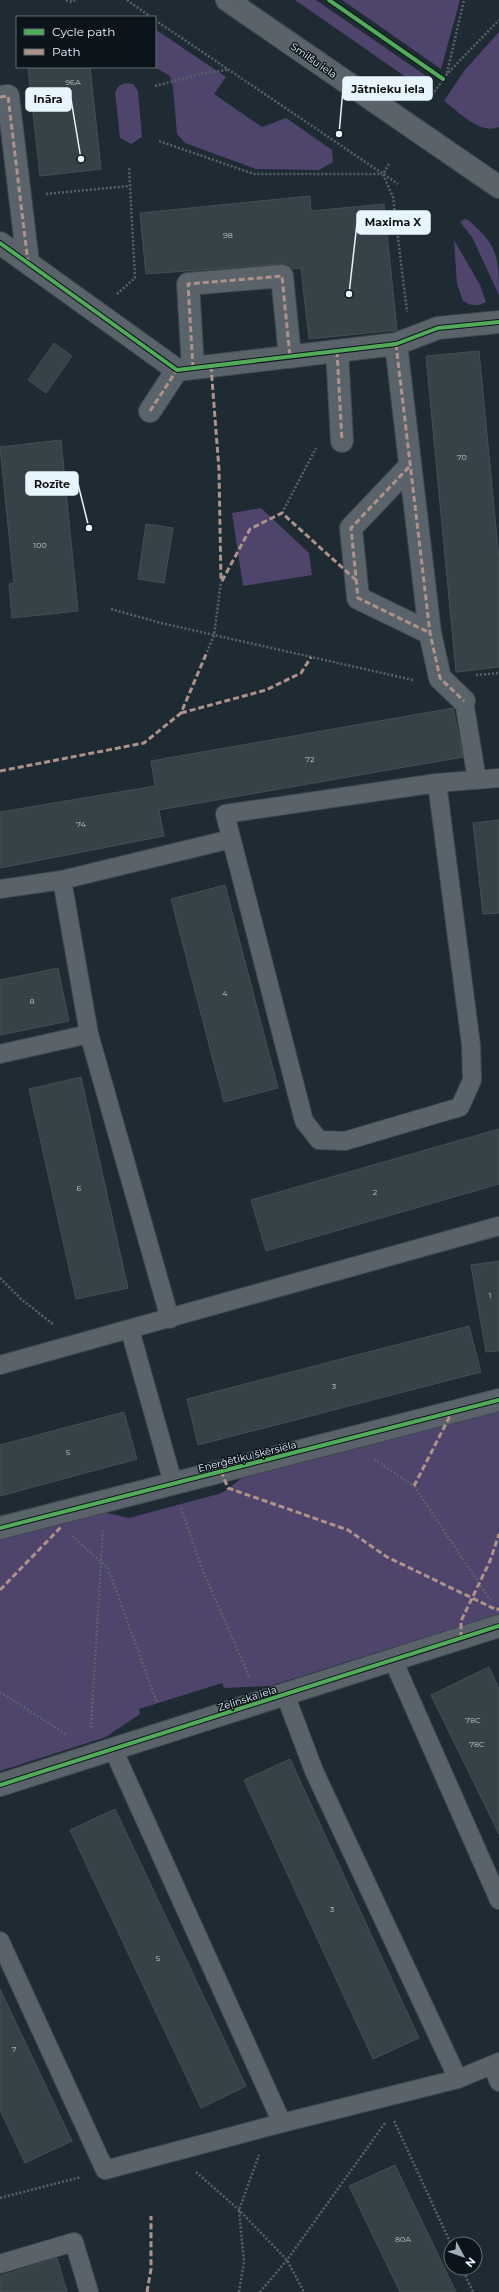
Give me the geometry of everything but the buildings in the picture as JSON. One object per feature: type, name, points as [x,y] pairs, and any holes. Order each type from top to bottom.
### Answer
[{"type":"street","name":"Smilšu iela","points":[[227,0],[499,186]]},
{"type":"street","points":[[0,97],[8,96],[28,263]]},
{"type":"street","points":[[0,243],[97,313],[185,369],[403,342],[438,328],[499,322]]},
{"type":"street","points":[[150,411],[185,369],[188,284],[282,276],[290,357]]},
{"type":"street","points":[[403,342],[409,467],[430,633],[440,678],[457,695]]},
{"type":"street","points":[[337,351],[342,441]]},
{"type":"street","points":[[409,467],[351,528],[358,598],[430,633]]},
{"type":"street","name":"Enerģētiķu šķērsiela","points":[[0,1528],[499,1400]]},
{"type":"street","name":"Zeļinska iela","points":[[0,1785],[499,1626]]},
{"type":"lane","points":[[457,695],[477,780]]},
{"type":"lane","points":[[437,783],[470,1037],[472,1080],[460,1108],[345,1141],[319,1140],[304,1121],[225,814],[437,783],[499,778]]},
{"type":"lane","points":[[0,889],[62,880],[231,839]]},
{"type":"lane","points":[[62,880],[90,1034],[170,1319]]},
{"type":"lane","points":[[0,1054],[90,1034]]},
{"type":"lane","points":[[0,1365],[170,1319],[499,1226]]},
{"type":"lane","points":[[130,1330],[173,1483]]},
{"type":"lane","points":[[393,1660],[499,1900]]},
{"type":"lane","points":[[285,1694],[314,1771],[458,2079]]},
{"type":"lane","points":[[113,1749],[275,2125]]},
{"type":"lane","points":[[0,1941],[105,2170],[458,2079],[495,2063],[499,2082]]},
{"type":"lane","points":[[0,2264],[74,2242],[89,2292]]},
{"type":"path","points":[[66,0],[72,2],[75,0]]},
{"type":"path","points":[[127,0],[150,16]]},
{"type":"path","points":[[447,74],[464,0]]},
{"type":"path","points":[[432,94],[447,74],[499,20]]},
{"type":"path","points":[[156,21],[398,184]]},
{"type":"path","points":[[155,86],[200,74],[228,70]]},
{"type":"path","points":[[436,74],[443,79]]},
{"type":"path","points":[[159,141],[254,174],[382,174]]},
{"type":"path","points":[[382,174],[389,164]]},
{"type":"path","points":[[97,313],[135,278],[129,167]]},
{"type":"path","points":[[382,174],[393,197],[403,342]]},
{"type":"path","points":[[19,196],[129,186]]},
{"type":"path","points":[[282,513],[318,443]]},
{"type":"path","points":[[207,652],[214,635],[221,582]]},
{"type":"path","points":[[111,609],[457,695]]},
{"type":"path","points":[[0,1278],[21,1299],[79,1344]]},
{"type":"path","points":[[343,1440],[414,1486],[493,1603]]},
{"type":"path","points":[[173,1483],[202,1569],[261,1702]]},
{"type":"path","points":[[91,1756],[90,1737],[105,1501]]},
{"type":"path","points":[[50,1515],[108,1568],[157,1703]]},
{"type":"path","points":[[0,1692],[77,1742],[91,1756]]},
{"type":"path","points":[[391,2114],[447,2236]]},
{"type":"path","points":[[260,2292],[287,2260],[387,2120]]},
{"type":"path","points":[[239,2292],[244,2262],[239,2210],[275,2125]]},
{"type":"path","points":[[174,2152],[239,2210],[287,2260],[304,2292]]},
{"type":"path","points":[[0,2198],[105,2170]]},
{"type":"path","points":[[466,2276],[473,2292]]},
{"type":"shaded area","points":[[295,0],[316,0],[432,80],[426,91]]},
{"type":"shaded area","points":[[342,0],[460,0],[441,69]]},
{"type":"shaded area","points":[[156,30],[226,77],[214,94],[262,127],[286,118],[332,150],[333,162],[319,170],[256,169],[185,143],[177,134],[173,88],[170,76],[156,68]]},
{"type":"shaded area","points":[[499,32],[499,127],[492,129],[484,128],[470,121],[444,101],[464,71]]},
{"type":"shaded area","points":[[125,83],[133,84],[138,91],[142,137],[131,144],[120,138],[115,92],[119,86]]},
{"type":"shaded area","points":[[464,219],[468,220],[486,237],[495,253],[498,271],[499,295],[472,237],[460,222]]},
{"type":"shaded area","points":[[454,240],[480,285],[486,302],[483,304],[474,305],[463,301],[457,284]]},
{"type":"shaded area","points":[[261,508],[309,553],[312,575],[243,586],[232,513]]},
{"type":"shaded area","points":[[499,1409],[499,1614],[270,1686],[224,1688],[222,1683],[139,1709],[140,1714],[106,1737],[0,1771],[0,1535],[98,1511],[129,1518],[222,1493],[242,1478]]},
{"type":"tram line","points":[[215,0],[499,196]]},
{"type":"tram line","points":[[240,0],[499,180]]},
{"type":"marked path","points":[[0,97],[8,96],[28,263]]},
{"type":"marked path","points":[[193,368],[188,284],[282,276],[290,357]]},
{"type":"marked path","points":[[396,344],[430,633],[440,678],[464,701]]},
{"type":"marked path","points":[[337,351],[342,441]]},
{"type":"marked path","points":[[211,366],[219,470],[221,582]]},
{"type":"marked path","points":[[150,411],[177,370]]},
{"type":"marked path","points":[[409,467],[351,528],[358,598],[430,633]]},
{"type":"marked path","points":[[222,581],[250,529],[282,513],[357,581]]},
{"type":"marked path","points":[[0,771],[144,743],[181,713],[207,652]]},
{"type":"marked path","points":[[181,713],[266,690],[301,673],[311,657]]},
{"type":"marked path","points":[[414,1486],[452,1412]]},
{"type":"marked path","points":[[221,1471],[228,1488],[348,1530],[387,1557],[497,1610],[499,1608]]},
{"type":"marked path","points":[[0,1590],[61,1527]]},
{"type":"marked path","points":[[461,1638],[461,1621],[490,1561],[499,1534]]},
{"type":"marked path","points":[[147,2292],[151,2269],[151,2216]]},
{"type":"cycle path","points":[[329,0],[443,79]]},
{"type":"cycle path","points":[[0,243],[177,370],[396,344],[438,328],[499,322]]},
{"type":"cycle path","points":[[0,1528],[499,1400]]},
{"type":"cycle path","points":[[0,1785],[499,1626]]},
{"type":"place","name":"Jātnieku iela","points":[[339,134]]},
{"type":"place","name":"Ināra","points":[[81,159]]},
{"type":"place","name":"Maxima X","points":[[349,294]]},
{"type":"place","name":"Rozīte","points":[[89,528]]}]
